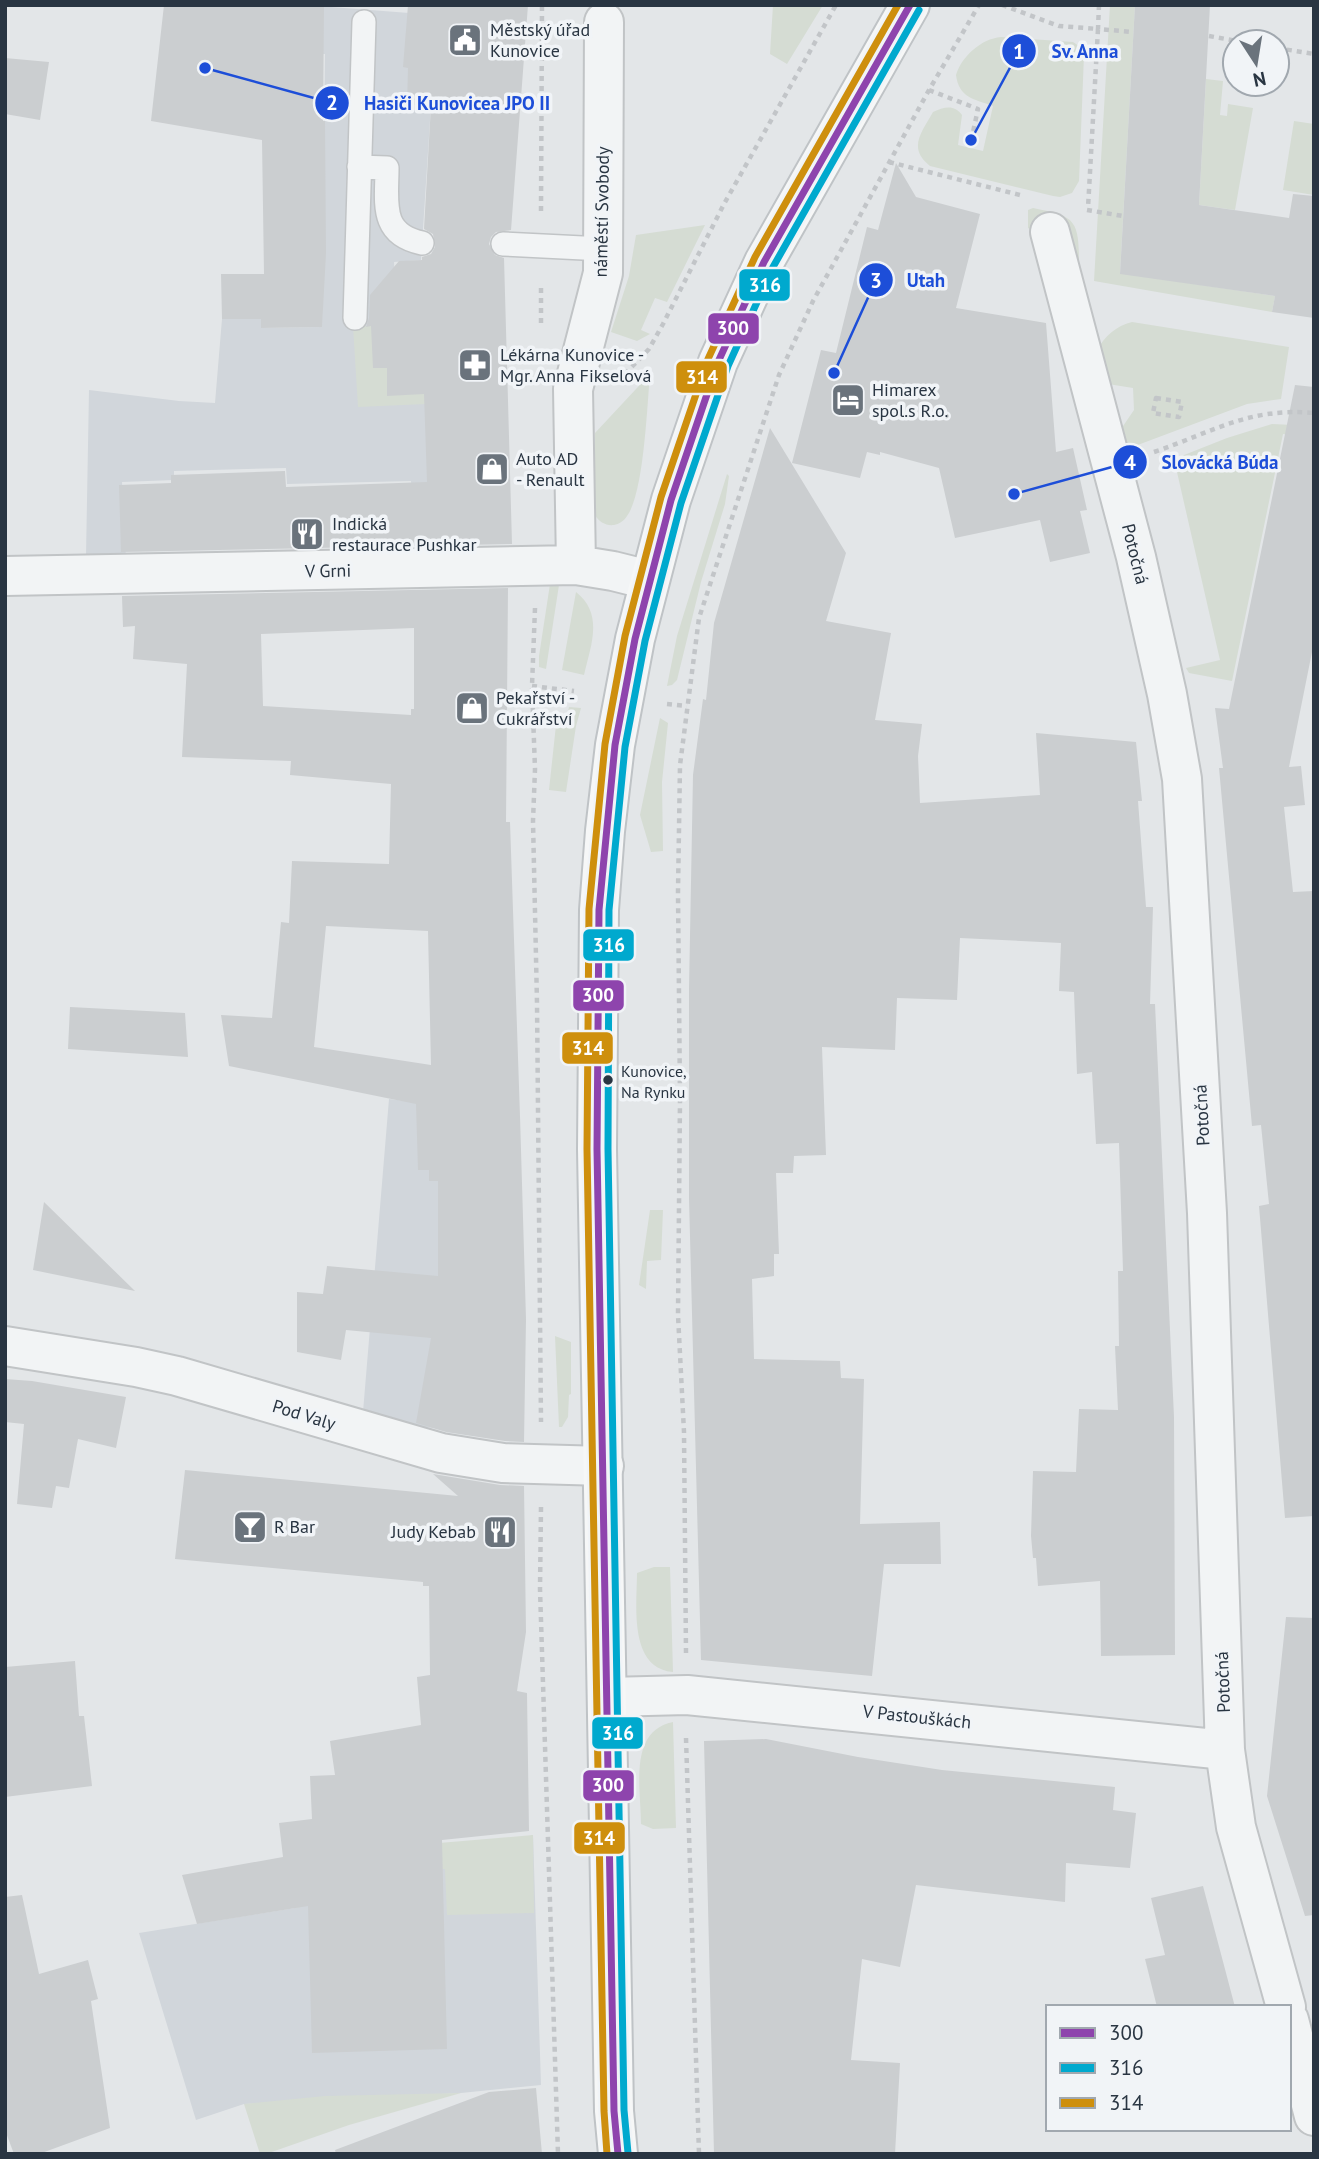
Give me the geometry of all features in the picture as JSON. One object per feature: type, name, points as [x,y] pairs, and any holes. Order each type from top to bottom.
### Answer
[{"type":"main road","points":[[618,2154],[614,2110],[597,1149],[599,910],[615,745],[649,580],[670,499],[698,415],[738,315],[764,262],[909,5]]},
{"type":"street","name":"náměstí Svobody","points":[[576,565],[573,408],[575,373],[602,282],[604,22]]},
{"type":"street","name":"Potočná","points":[[1063,220],[1111,466],[1157,647],[1182,779],[1208,1213],[1225,1750],[1236,1827],[1285,2005]]},
{"type":"street","name":"V Grni","points":[[5,576],[576,565],[597,567],[649,580]]},
{"type":"street","name":"Pod Valy","points":[[5,1346],[177,1376],[441,1453],[503,1463],[604,1466]]},
{"type":"street","name":"V Pastouškách","points":[[608,1697],[687,1695],[1225,1750]]},
{"type":"street","points":[[1291,2025],[1308,2066],[1314,2116]]},
{"type":"lane","points":[[355,318],[364,22]]},
{"type":"lane","points":[[359,167],[387,168],[387,215],[391,225],[408,240],[422,243]]},
{"type":"lane","points":[[503,244],[603,249]]},
{"type":"path","points":[[541,327],[542,5]]},
{"type":"path","points":[[573,408],[615,382],[649,349],[724,204],[836,5]]},
{"type":"path","points":[[699,2154],[686,1758],[684,1432],[678,1315],[678,892],[680,765],[687,706],[699,618],[779,375],[813,301],[979,5]]},
{"type":"path","points":[[1002,5],[1059,26],[1133,32]]},
{"type":"path","points":[[1087,223],[1099,5]]},
{"type":"path","points":[[1209,36],[1221,38]]},
{"type":"path","points":[[1291,50],[1314,54]]},
{"type":"path","points":[[929,90],[978,109],[973,132]]},
{"type":"path","points":[[889,162],[1030,197]]},
{"type":"path","points":[[1063,220],[1088,210],[1123,216]]},
{"type":"path","points":[[1156,398],[1182,402],[1179,417],[1153,413],[1156,398]]},
{"type":"path","points":[[1111,466],[1255,414],[1314,412]]},
{"type":"path","points":[[539,567],[532,686],[542,1464],[540,1589],[558,2154]]},
{"type":"path","points":[[532,686],[574,691]]},
{"type":"path","points":[[667,704],[687,706]]},
{"type":"shaded area","points":[[773,5],[823,5],[787,64],[770,54]]},
{"type":"shaded area","points":[[1110,5],[1135,5],[1120,273],[1275,296],[1272,312],[1094,281]]},
{"type":"shaded area","points":[[318,6],[409,13],[431,105],[421,260],[394,262],[397,325],[353,326],[426,404],[429,503],[412,503],[411,481],[287,484],[286,468],[174,471],[174,480],[122,482],[126,559],[86,556],[89,390],[215,403],[222,319],[261,319],[261,328],[322,327],[325,54],[263,53]]},
{"type":"shaded area","points":[[1001,37],[1073,42],[1084,55],[1079,181],[1072,193],[1053,196],[930,166],[919,153],[921,133],[933,112],[949,108],[956,109],[962,115],[958,145],[983,151],[993,106],[964,93],[956,75],[973,50],[986,41]]},
{"type":"shaded area","points":[[1206,79],[1221,81],[1220,115],[1227,116],[1228,104],[1253,108],[1235,210],[1199,205]]},
{"type":"shaded area","points":[[1294,121],[1314,124],[1314,195],[1283,190]]},
{"type":"shaded area","points":[[1033,208],[1071,221],[1077,235],[1079,260],[1074,254],[1028,228],[1028,210]]},
{"type":"shaded area","points":[[705,225],[667,302],[655,298],[641,330],[650,334],[637,341],[611,332],[629,276],[636,235]]},
{"type":"shaded area","points":[[1132,322],[1289,347],[1281,399],[1247,404],[1127,449],[1121,429],[1134,410],[1133,388],[1108,384],[1097,350],[1112,332]]},
{"type":"shaded area","points":[[353,326],[373,326],[423,367],[426,404],[358,407]]},
{"type":"shaded area","points":[[650,374],[644,448],[633,505],[621,522],[606,524],[595,515],[595,433]]},
{"type":"shaded area","points":[[1272,424],[1294,425],[1314,439],[1283,434],[1232,681],[1189,673],[1186,668],[1220,660],[1174,459]]},
{"type":"shaded area","points":[[727,474],[729,476],[725,504],[701,582],[677,680],[667,686],[677,636]]},
{"type":"shaded area","points":[[550,584],[559,585],[546,669],[539,667],[539,656]]},
{"type":"shaded area","points":[[576,592],[585,601],[593,620],[592,641],[584,675],[562,670]]},
{"type":"shaded area","points":[[569,707],[581,708],[566,792],[549,790],[556,725],[565,726]]},
{"type":"shaded area","points":[[660,718],[668,723],[662,782],[663,851],[651,852],[640,815]]},
{"type":"shaded area","points":[[389,1099],[519,1114],[524,1437],[415,1426],[363,1412]]},
{"type":"shaded area","points":[[650,1210],[663,1210],[661,1260],[647,1261],[646,1289],[639,1285]]},
{"type":"shaded area","points":[[555,1336],[571,1342],[571,1394],[568,1417],[562,1427],[559,1427]]},
{"type":"shaded area","points":[[654,1567],[670,1567],[673,1672],[659,1668],[648,1659],[638,1633],[637,1573]]},
{"type":"shaded area","points":[[673,1722],[676,1828],[653,1829],[641,1824],[640,1763],[649,1737],[659,1728]]},
{"type":"shaded area","points":[[533,1835],[541,2085],[461,2093],[244,2104],[196,2120],[139,1933],[295,1908]]},
{"type":"shaded area","points":[[533,1835],[534,1913],[447,1915],[445,1869],[311,1871],[311,1904],[295,1908],[286,1856]]},
{"type":"shaded area","points":[[461,2093],[349,2125],[266,2154],[260,2154],[244,2104],[325,2096]]},
{"type":"building","points":[[164,5],[324,5],[326,253],[322,327],[261,328],[261,319],[222,319],[221,274],[264,274],[262,140],[151,121]]},
{"type":"building","points":[[408,5],[528,5],[511,230],[496,232],[489,244],[495,255],[504,258],[512,544],[121,552],[119,485],[171,483],[171,475],[285,471],[286,487],[427,482],[424,394],[387,396],[387,368],[373,368],[371,326],[366,327],[370,295],[399,261],[422,260],[422,257],[431,254],[435,247],[433,234],[424,229],[431,105],[407,105],[408,68],[403,67]]},
{"type":"building","points":[[1135,5],[1210,5],[1199,205],[1289,218],[1293,194],[1314,196],[1314,318],[1272,312],[1275,296],[1120,274]]},
{"type":"building","points":[[5,58],[49,62],[40,120],[5,114]]},
{"type":"building","points":[[896,163],[916,197],[980,214],[956,308],[1046,323],[1056,452],[1073,448],[1087,510],[1080,511],[1090,553],[1050,562],[1040,520],[955,538],[939,468],[880,452],[880,455],[867,452],[860,478],[792,463],[821,350],[836,353],[867,227],[878,230]]},
{"type":"building","points":[[1295,385],[1314,387],[1314,642],[1289,767],[1301,766],[1305,805],[1284,807],[1293,892],[1314,891],[1314,1516],[1285,1518],[1259,1206],[1269,1204],[1261,1125],[1252,1126],[1219,768],[1223,768],[1215,708],[1229,709]]},
{"type":"building","points":[[770,428],[846,553],[826,621],[891,633],[875,720],[922,724],[918,756],[920,803],[1040,795],[1036,733],[1136,742],[1142,801],[1138,801],[1146,907],[1153,907],[1150,1004],[1155,1004],[1174,1417],[1175,1655],[1101,1656],[1100,1581],[1038,1586],[1031,1536],[1033,1471],[1076,1472],[1079,1409],[1118,1410],[1115,1346],[1119,1346],[1118,1271],[1123,1271],[1119,1143],[1096,1144],[1092,1072],[1077,1074],[1074,992],[1059,991],[1061,943],[960,938],[957,1000],[897,998],[895,1050],[822,1047],[826,1155],[794,1156],[793,1173],[776,1173],[779,1254],[774,1254],[774,1276],[752,1279],[754,1359],[840,1361],[841,1378],[864,1379],[860,1524],[940,1522],[941,1564],[884,1564],[872,1676],[701,1660],[689,1198],[693,775],[703,699],[706,700],[714,623]]},
{"type":"building","points":[[508,588],[506,822],[510,822],[526,1319],[524,1442],[446,1432],[416,1423],[431,1338],[346,1330],[341,1360],[297,1352],[297,1292],[323,1294],[327,1266],[438,1276],[438,1181],[429,1181],[429,1170],[418,1170],[416,1104],[229,1066],[221,1015],[272,1018],[281,922],[289,923],[292,861],[389,864],[391,784],[290,775],[291,761],[182,757],[187,664],[133,659],[135,626],[123,627],[122,596]],"holes":[[[414,628],[414,709],[411,709],[411,715],[263,706],[261,634]],[[326,926],[428,931],[431,1065],[314,1047]]]},
{"type":"building","points":[[70,1007],[185,1013],[188,1057],[68,1049]]},
{"type":"building","points":[[44,1202],[135,1291],[33,1270]]},
{"type":"building","points":[[5,1379],[126,1397],[116,1448],[78,1439],[69,1488],[56,1486],[52,1508],[17,1504],[24,1424],[5,1422]]},
{"type":"building","points":[[185,1470],[458,1496],[433,1474],[500,1485],[524,1486],[526,1632],[517,1691],[527,1693],[529,1831],[442,1840],[447,2049],[312,2053],[308,1906],[197,1924],[182,1875],[283,1857],[279,1823],[312,1819],[310,1776],[335,1775],[330,1741],[421,1725],[417,1677],[430,1675],[429,1586],[423,1586],[423,1582],[175,1559]]},
{"type":"building","points":[[1286,1617],[1314,1618],[1314,1915],[1305,1916],[1267,1796]]},
{"type":"building","points":[[75,1661],[79,1716],[84,1716],[92,1786],[5,1797],[5,1667]]},
{"type":"building","points":[[766,1739],[942,1770],[1115,1787],[1113,1810],[1136,1813],[1130,1868],[1066,1863],[1065,1902],[916,1885],[900,1967],[862,1959],[851,2060],[900,2063],[895,2154],[714,2154],[704,1741]]},
{"type":"building","points":[[1203,1886],[1234,2005],[1156,2005],[1145,1959],[1165,1955],[1151,1898]]},
{"type":"building","points":[[22,1895],[39,1974],[88,1960],[98,1999],[91,2001],[110,2128],[39,2154],[14,2154],[5,2130],[5,1897]]},
{"type":"building","points":[[536,2088],[542,2154],[336,2154],[335,2150],[489,2092]]},
{"type":"transit line","name":"314","points":[[607,2154],[604,2111],[587,1149],[589,909],[605,744],[625,636],[661,497],[708,359],[755,257],[898,5]]},
{"type":"transit line","name":"300","points":[[618,2154],[614,2111],[597,1149],[599,910],[615,745],[635,639],[671,500],[718,362],[764,262],[910,5]]},
{"type":"transit line","name":"316","points":[[628,2153],[624,2110],[608,1149],[609,910],[625,747],[645,641],[681,503],[728,366],[773,267],[919,10]]},
{"type":"place","name":"Městský úřad Kunovice","points":[[465,40]]},
{"type":"place","name":"Hasiči Kunovicea JPO II","points":[[205,68]]},
{"type":"place","name":"Sv. Anna","points":[[971,140]]},
{"type":"place","name":"Lékárna Kunovice - Mgr. Anna Fikselová","points":[[475,365]]},
{"type":"place","name":"Utah","points":[[834,373]]},
{"type":"place","name":"Himarex spol.s R.o.","points":[[848,400]]},
{"type":"place","name":"Auto AD - Renault","points":[[492,469]]},
{"type":"place","name":"Slovácká Búda","points":[[1014,494]]},
{"type":"place","name":"Indická restaurace Pushkar","points":[[307,534]]},
{"type":"place","name":"Pekařství - Cukrářství","points":[[472,708]]},
{"type":"place","name":"Kunovice, Na Rynku","points":[[608,1080]]},
{"type":"place","name":"R Bar","points":[[250,1527]]},
{"type":"place","name":"Judy Kebab","points":[[500,1532]]}]
